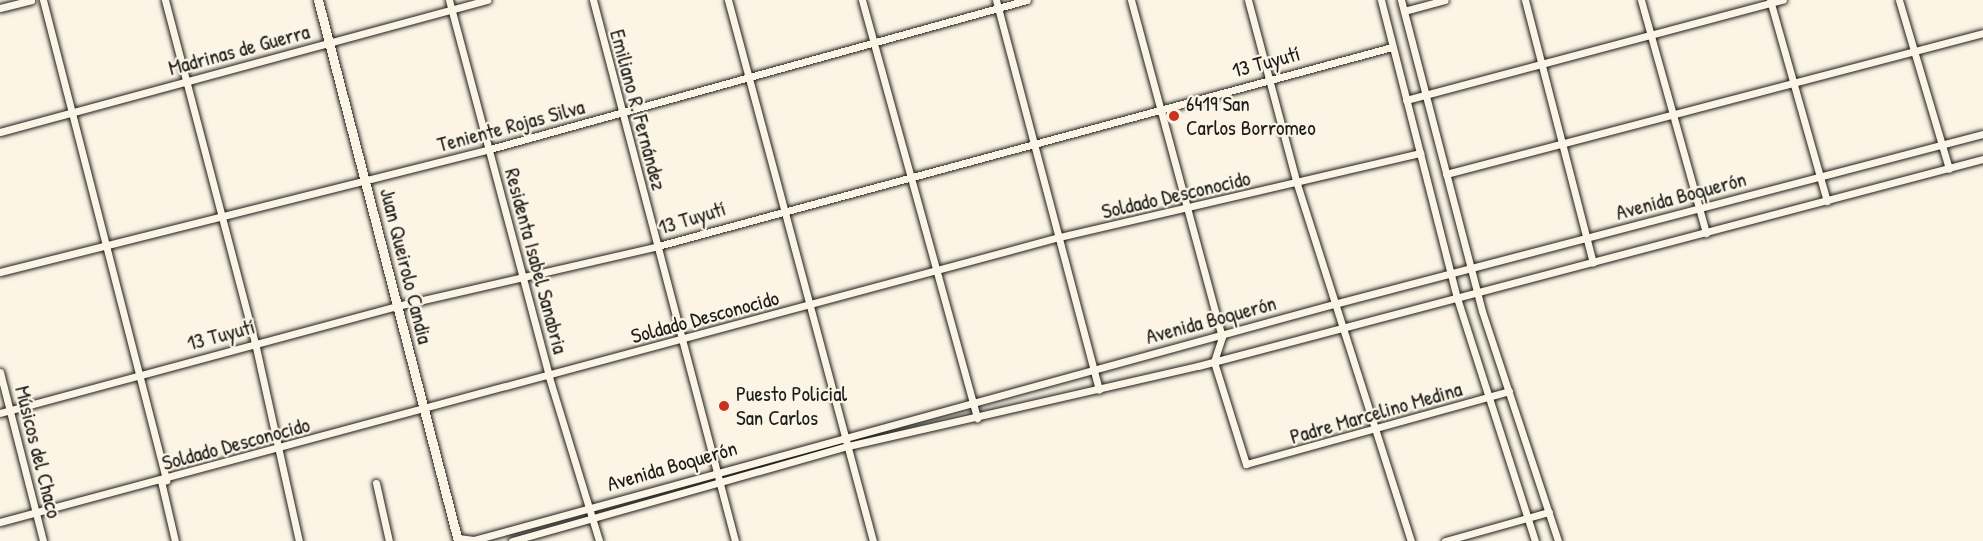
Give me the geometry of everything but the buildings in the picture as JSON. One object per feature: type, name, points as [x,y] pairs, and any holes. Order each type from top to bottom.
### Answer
[{"type":"street","points":[[0,8],[31,0]]},
{"type":"street","points":[[43,0],[140,374],[175,541]]},
{"type":"street","points":[[165,0],[255,343],[299,541]]},
{"type":"street","name":"Juan Queirolo Candia","points":[[318,0],[425,412],[455,540]]},
{"type":"street","name":"Residenta Isabel Sanabria","points":[[449,0],[526,281],[549,377],[588,508],[594,518],[599,541]]},
{"type":"street","name":"Madrinas de Guerra","points":[[0,132],[487,0]]},
{"type":"street","name":"Emiliano R. Fernández","points":[[593,0],[620,113],[658,246],[735,541]]},
{"type":"street","points":[[728,0],[873,541]]},
{"type":"street","points":[[862,0],[906,175],[977,418]]},
{"type":"street","name":"Teniente Rojas Silva","points":[[0,272],[222,215],[366,182],[749,77],[997,4],[1027,0]]},
{"type":"street","points":[[1131,0],[1222,337],[1214,362]]},
{"type":"street","points":[[1248,0],[1297,184],[1411,541]]},
{"type":"street","points":[[1381,0],[1457,298],[1535,541]]},
{"type":"street","points":[[1401,0],[1477,293],[1558,541]]},
{"type":"street","points":[[1404,11],[1445,0]]},
{"type":"street","points":[[1525,0],[1544,64],[1593,262]]},
{"type":"street","points":[[1641,0],[1706,233]]},
{"type":"street","points":[[1406,100],[1783,0]]},
{"type":"street","points":[[1899,0],[1940,146],[1949,169]]},
{"type":"street","points":[[1770,2],[1827,201]]},
{"type":"street","points":[[997,4],[1099,390]]},
{"type":"street","points":[[1446,174],[1983,33]]},
{"type":"street","name":"13 Tuyutí","points":[[0,413],[397,306],[526,281],[906,175],[1392,47]]},
{"type":"street","name":"Avenida Boquerón","points":[[455,540],[474,540],[845,436],[1222,337],[1334,304],[1472,272],[1983,134]]},
{"type":"street","name":"Soldado Desconocido","points":[[0,522],[425,412],[1059,237],[1188,211],[1420,153]]},
{"type":"street","name":"Avenida Boquerón","points":[[512,541],[848,446],[1214,362],[1341,326],[1477,293],[1983,159]]},
{"type":"street","name":"Padre Marcelino Medina","points":[[1214,362],[1246,464],[1252,465],[1509,391]]},
{"type":"street","name":"Músicos del Chaco","points":[[0,372],[43,541]]},
{"type":"street","points":[[376,483],[389,541]]},
{"type":"street","points":[[1445,541],[1549,512]]},
{"type":"place","name":"6419 San Carlos Borromeo","points":[[1174,116]]},
{"type":"place","name":"Puesto Policial San Carlos","points":[[724,406]]}]
